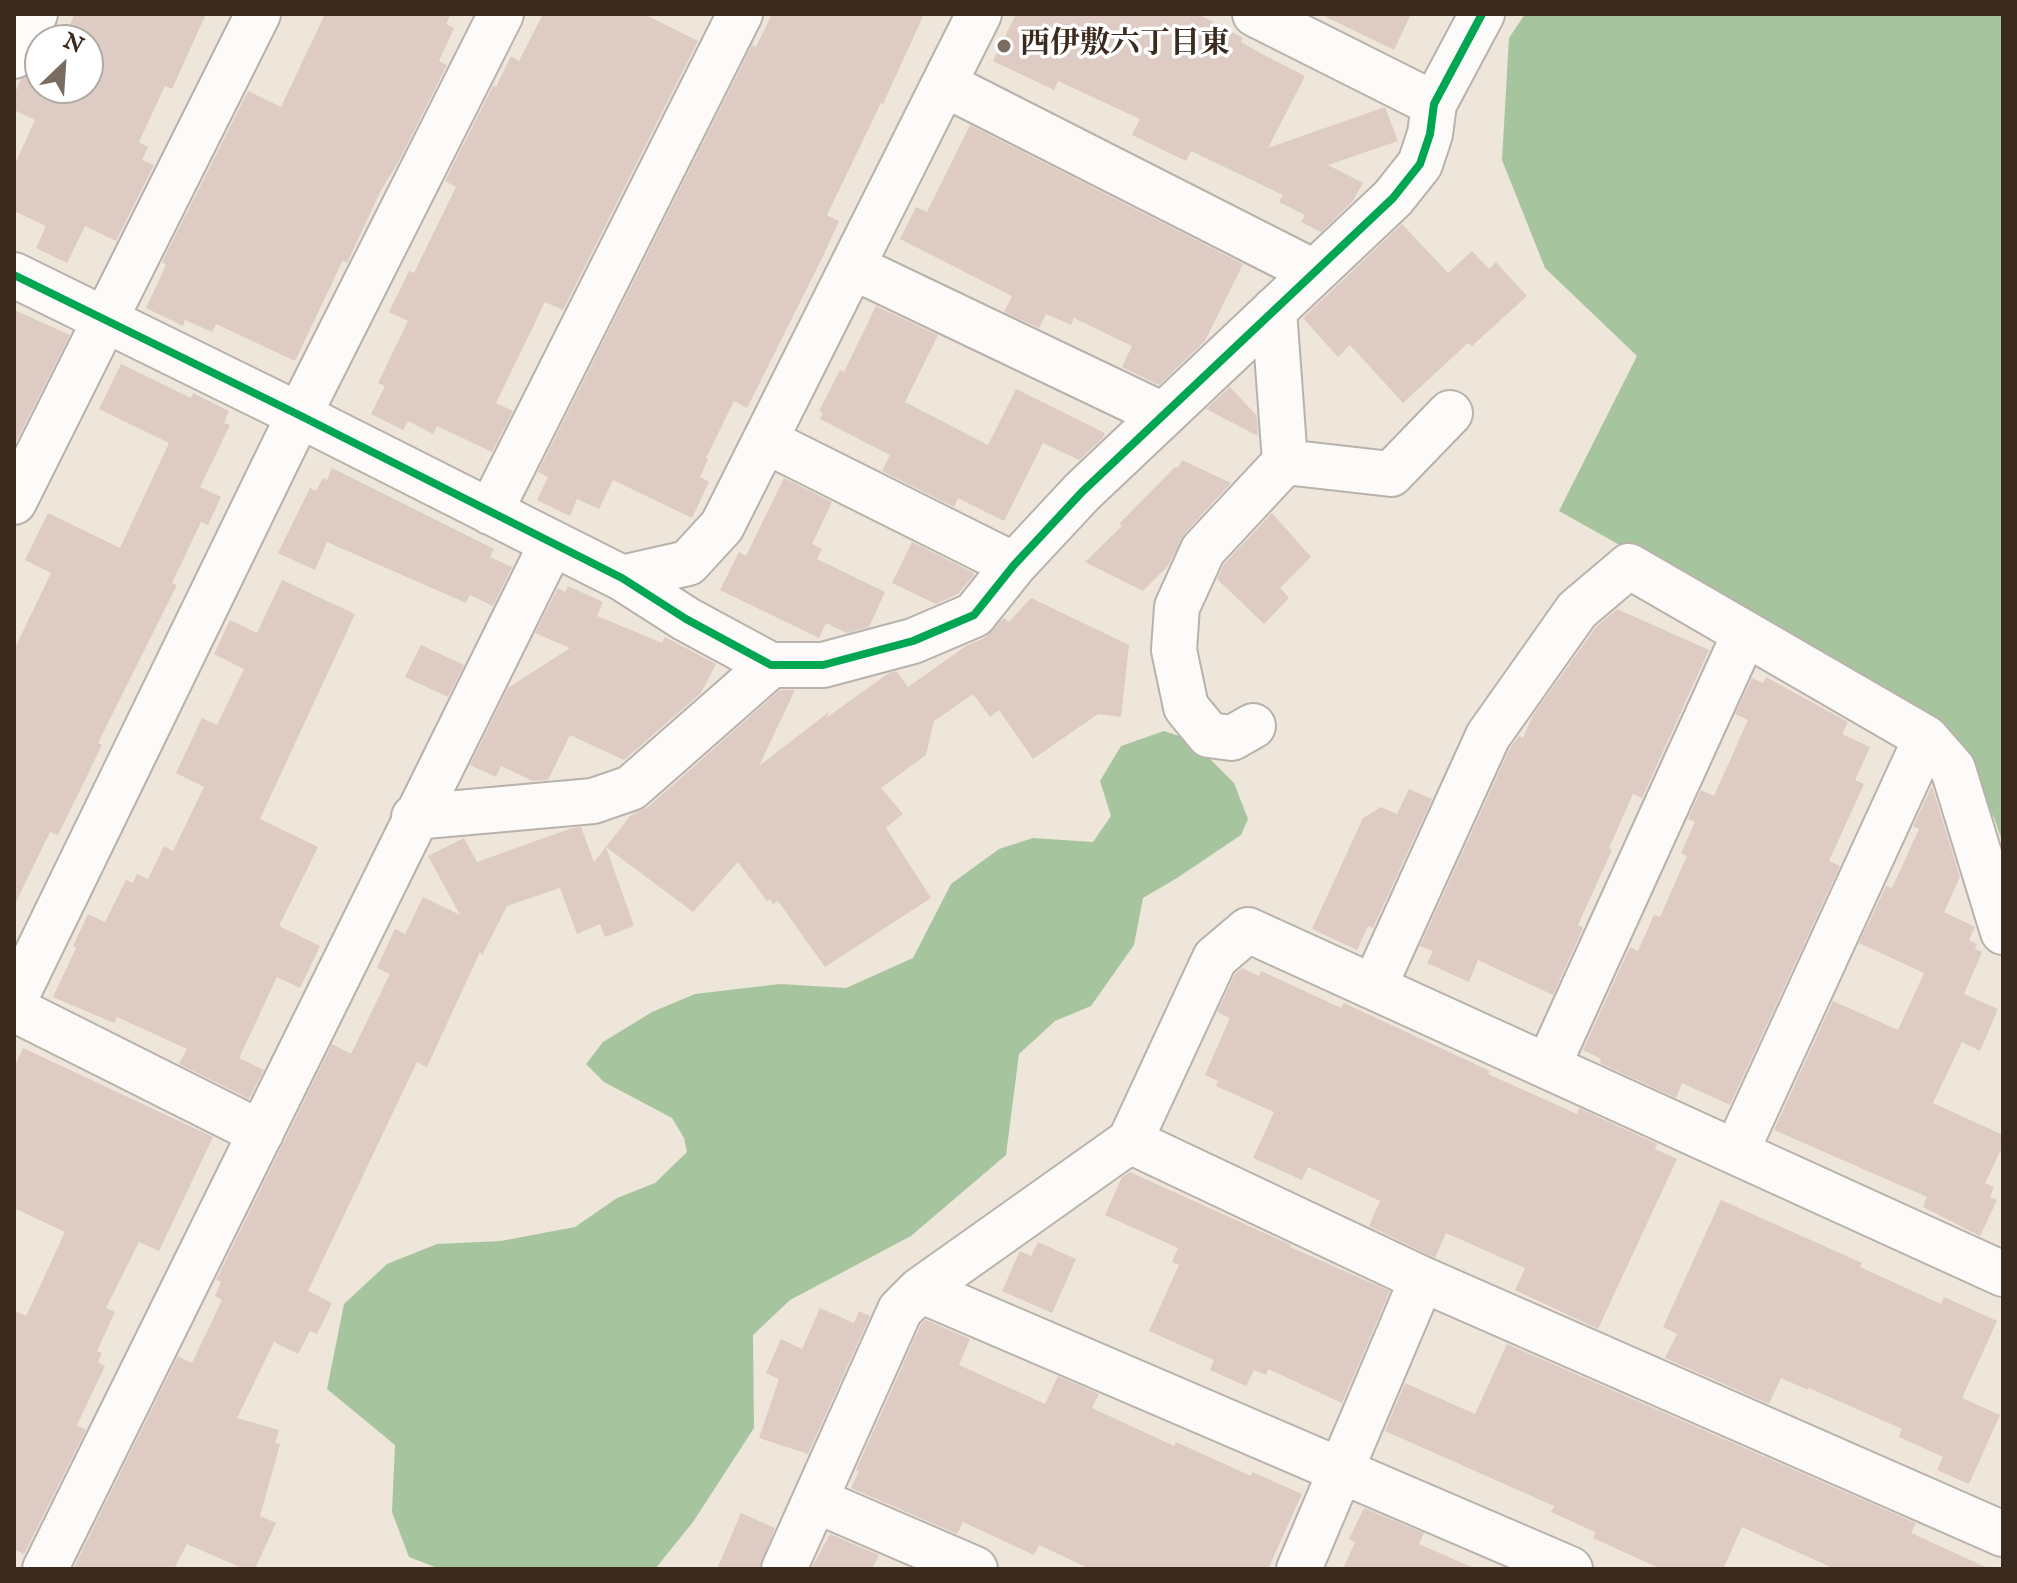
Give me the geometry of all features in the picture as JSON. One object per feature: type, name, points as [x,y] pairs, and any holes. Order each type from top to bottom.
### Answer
[{"type":"street","points":[[14,56],[35,14]]},
{"type":"street","points":[[14,502],[258,14]]},
{"type":"street","points":[[14,1001],[299,415],[501,14]]},
{"type":"street","points":[[490,512],[740,14]]},
{"type":"street","points":[[622,578],[688,563],[722,526],[979,14]]},
{"type":"street","points":[[1255,14],[1434,104]]},
{"type":"street","points":[[14,275],[622,578],[686,619],[771,665],[823,665],[913,641],[974,615],[1014,565],[1082,492],[1393,198],[1420,164],[1430,134],[1434,104],[1482,14]]},
{"type":"street","points":[[944,84],[1314,272]]},
{"type":"street","points":[[853,267],[1163,415]]},
{"type":"street","points":[[1253,726],[1232,738],[1209,735],[1186,707],[1174,650],[1177,607],[1203,550],[1285,462],[1274,310]]},
{"type":"street","points":[[1285,462],[1391,474],[1450,413]]},
{"type":"street","points":[[766,441],[1014,565]]},
{"type":"street","points":[[45,1569],[552,543]]},
{"type":"street","points":[[1374,987],[1488,736],[1577,610],[1629,566],[1926,738],[1953,769],[2003,932]]},
{"type":"street","points":[[1548,1066],[1745,633]]},
{"type":"street","points":[[414,817],[593,801],[631,788],[771,665]]},
{"type":"street","points":[[1736,1152],[1926,738]]},
{"type":"street","points":[[784,1569],[900,1310],[920,1290],[1130,1141],[1215,958],[1248,930],[2003,1274]]},
{"type":"street","points":[[14,1009],[261,1133]]},
{"type":"street","points":[[1130,1141],[1422,1279],[2003,1534]]},
{"type":"street","points":[[1299,1569],[1422,1279]]},
{"type":"street","points":[[920,1290],[1570,1569]]},
{"type":"street","points":[[815,1500],[975,1569]]},
{"type":"green space","points":[[1525,14],[2003,14],[2003,843],[1994,818],[1953,738],[1852,675],[1559,511],[1637,356],[1545,268],[1502,160],[1509,38]]},
{"type":"green space","points":[[1164,731],[1191,740],[1234,783],[1248,819],[1241,835],[1143,898],[1134,945],[1091,1006],[1055,1021],[1019,1054],[1006,1155],[911,1236],[790,1300],[753,1335],[754,1428],[693,1522],[655,1569],[440,1569],[409,1557],[392,1512],[395,1445],[327,1389],[344,1304],[387,1264],[437,1244],[501,1241],[575,1227],[617,1198],[655,1183],[687,1152],[684,1138],[672,1118],[604,1082],[586,1064],[603,1042],[652,1012],[695,994],[780,984],[846,988],[913,958],[951,884],[999,849],[1033,838],[1093,842],[1111,816],[1100,781],[1121,746]]},
{"type":"building","points":[[75,14],[206,14],[172,89],[165,86],[139,142],[148,147],[142,160],[154,165],[116,241],[85,226],[67,263],[36,248],[46,226],[14,211],[14,166],[35,120],[14,110],[14,95],[24,78],[24,104],[104,104],[104,24],[70,24]]},
{"type":"building","points":[[325,14],[451,14],[446,24],[454,28],[439,61],[447,65],[380,192],[347,263],[343,260],[295,361],[216,324],[212,332],[185,320],[183,326],[146,308],[166,265],[162,262],[248,91],[281,107]]},
{"type":"building","points":[[543,14],[644,14],[698,41],[563,310],[545,302],[496,403],[513,411],[492,452],[437,426],[433,434],[408,421],[403,430],[371,414],[385,386],[378,383],[408,321],[389,312],[409,271],[414,273],[456,187],[445,181],[493,86],[496,87],[511,56],[519,61]]},
{"type":"building","points":[[772,14],[924,14],[827,215],[839,221],[824,254],[747,408],[734,401],[706,458],[700,477],[709,482],[692,518],[613,480],[599,509],[577,499],[570,516],[537,500],[548,477],[538,472],[752,45],[756,47]]},
{"type":"building","points":[[1016,14],[1198,14],[1243,38],[1241,42],[1305,76],[1268,148],[1385,107],[1398,141],[1328,165],[1363,183],[1352,202],[1321,232],[1301,222],[1305,215],[1279,202],[1283,195],[1191,151],[1186,161],[1132,135],[1140,119],[1058,81],[1054,90],[993,61]]},
{"type":"building","points":[[1320,14],[1411,14],[1394,50]]},
{"type":"building","points":[[970,125],[1243,264],[1205,341],[1159,385],[1122,367],[1132,346],[1074,318],[1071,325],[1046,314],[1039,328],[1004,312],[1012,296],[900,239],[916,207],[927,212]]},
{"type":"building","points":[[1402,224],[1448,273],[1472,251],[1489,269],[1496,262],[1527,296],[1472,346],[1468,343],[1403,403],[1350,345],[1338,357],[1303,318]]},
{"type":"building","points":[[876,306],[938,335],[905,402],[988,445],[1016,389],[1105,433],[1102,439],[1079,460],[1043,443],[1004,521],[958,498],[954,507],[882,471],[890,455],[820,419],[823,413],[819,411],[840,370],[844,372]]},
{"type":"building","points":[[14,310],[70,335],[14,446]]},
{"type":"building","points":[[121,364],[191,398],[193,393],[229,411],[224,423],[230,425],[200,487],[221,497],[208,525],[201,522],[172,583],[177,585],[98,743],[102,745],[58,835],[50,832],[14,906],[14,650],[51,573],[25,560],[48,513],[120,548],[169,443],[99,409]]},
{"type":"building","points":[[1230,387],[1257,416],[1258,436],[1206,409]]},
{"type":"building","points":[[1182,460],[1231,483],[1185,533],[1168,566],[1143,591],[1085,562],[1175,467],[1178,468]]},
{"type":"building","points":[[332,468],[494,549],[490,557],[512,567],[493,606],[470,595],[466,603],[327,542],[315,570],[278,553],[310,488],[316,491],[323,478],[327,480]]},
{"type":"building","points":[[784,478],[832,502],[812,544],[822,549],[817,559],[885,592],[869,627],[847,633],[826,623],[819,638],[720,590],[739,552],[746,556]]},
{"type":"building","points":[[1272,513],[1311,557],[1280,588],[1289,598],[1264,624],[1217,579],[1224,564]]},
{"type":"building","points":[[912,542],[974,575],[958,594],[936,604],[892,583]]},
{"type":"building","points":[[282,580],[355,614],[260,819],[318,847],[279,926],[320,946],[300,988],[277,977],[239,1058],[264,1070],[249,1099],[179,1064],[187,1049],[117,1017],[114,1023],[53,997],[88,914],[105,922],[126,880],[133,883],[137,874],[148,879],[164,846],[173,851],[204,787],[176,773],[202,718],[217,725],[244,669],[214,654],[230,620],[257,633]]},
{"type":"building","points":[[568,586],[603,602],[597,616],[662,643],[665,637],[716,664],[701,693],[624,760],[570,735],[548,780],[533,781],[501,766],[496,777],[470,765],[508,688],[570,648],[535,633],[558,588],[565,592]]},
{"type":"building","points":[[1031,598],[1129,645],[1121,717],[1098,714],[1033,759],[999,710],[990,717],[973,694],[934,721],[926,755],[881,788],[903,814],[886,828],[931,898],[825,967],[778,901],[773,904],[770,899],[767,901],[738,862],[693,912],[606,847],[631,815],[648,807],[780,690],[795,690],[759,766],[829,712],[826,718],[889,673],[896,671],[908,687],[966,646],[984,638],[1004,618],[1009,622]]},
{"type":"building","points":[[1617,609],[1709,650],[1642,798],[1633,794],[1578,925],[1583,928],[1553,995],[1478,960],[1469,982],[1427,963],[1433,951],[1420,946],[1510,748],[1519,736],[1523,738],[1533,715],[1596,627]]},
{"type":"building","points":[[421,645],[464,665],[448,697],[405,677]]},
{"type":"building","points":[[1766,677],[1848,722],[1842,734],[1870,747],[1855,780],[1864,784],[1829,861],[1840,866],[1730,1105],[1682,1083],[1676,1098],[1600,1063],[1601,1059],[1583,1050],[1630,947],[1638,951],[1654,915],[1660,917],[1687,856],[1681,853],[1695,822],[1688,819],[1701,790],[1714,796],[1748,720],[1735,714],[1752,678],[1763,683]]},
{"type":"building","points":[[1932,786],[1960,877],[1944,912],[1975,927],[1969,940],[1977,944],[1975,949],[1982,952],[1964,994],[1998,1009],[1980,1051],[1962,1042],[1933,1103],[2003,1135],[2003,1146],[1985,1183],[1994,1187],[1990,1197],[1997,1200],[1980,1236],[1923,1207],[1927,1197],[1774,1130],[1833,1001],[1898,1030],[1924,973],[1859,943],[1886,886],[1892,888],[1919,829],[1913,826]]},
{"type":"building","points":[[1409,789],[1432,799],[1373,928],[1368,926],[1357,950],[1312,929],[1363,818],[1381,807],[1397,814]]},
{"type":"building","points":[[581,827],[594,862],[606,847],[634,926],[605,937],[600,924],[577,934],[560,888],[507,906],[482,955],[480,952],[427,1067],[417,1062],[308,1291],[332,1303],[317,1334],[310,1331],[298,1354],[274,1342],[237,1418],[279,1430],[275,1443],[280,1444],[260,1516],[276,1523],[255,1569],[244,1569],[187,1544],[174,1569],[73,1569],[178,1356],[192,1363],[222,1300],[215,1296],[221,1282],[216,1280],[332,1044],[351,1054],[390,974],[377,968],[395,929],[405,934],[423,897],[460,915],[428,856],[464,838],[477,862]]},
{"type":"building","points":[[1242,968],[1259,976],[1261,971],[1341,1008],[1344,1003],[1490,1071],[1488,1074],[1577,1114],[1579,1108],[1657,1144],[1655,1149],[1677,1159],[1598,1329],[1515,1290],[1525,1268],[1446,1233],[1435,1258],[1369,1226],[1380,1201],[1308,1167],[1302,1180],[1253,1158],[1274,1112],[1216,1086],[1218,1081],[1205,1075],[1230,1018],[1217,1012],[1235,974]]},
{"type":"building","points":[[23,1048],[213,1137],[159,1251],[139,1242],[106,1308],[115,1312],[97,1351],[102,1353],[98,1362],[105,1366],[77,1425],[86,1430],[24,1554],[14,1549],[14,1310],[26,1316],[65,1232],[14,1208],[14,1068]]},
{"type":"building","points":[[1130,1172],[1390,1291],[1342,1403],[1268,1369],[1266,1375],[1254,1370],[1246,1386],[1210,1370],[1214,1360],[1149,1331],[1179,1265],[1172,1262],[1178,1248],[1105,1215],[1122,1177]]},
{"type":"building","points":[[1721,1200],[1862,1263],[1860,1267],[1941,1304],[1944,1297],[1997,1321],[1962,1398],[2000,1415],[1969,1484],[1937,1470],[1943,1457],[1899,1437],[1902,1429],[1809,1388],[1781,1378],[1769,1404],[1665,1358],[1677,1334],[1663,1327]]},
{"type":"building","points":[[1038,1242],[1076,1259],[1052,1313],[1002,1291],[1020,1251],[1031,1256]]},
{"type":"building","points":[[820,1308],[854,1323],[859,1311],[870,1316],[808,1454],[759,1438],[779,1379],[766,1373],[781,1339],[802,1349]]},
{"type":"building","points":[[926,1320],[970,1339],[959,1365],[1045,1404],[1058,1376],[1099,1394],[1092,1408],[1174,1446],[1176,1442],[1251,1476],[1252,1472],[1302,1494],[1268,1569],[1090,1569],[1039,1545],[1034,1555],[963,1522],[957,1534],[851,1488],[859,1471],[856,1470],[921,1324]]},
{"type":"building","points":[[1507,1344],[1916,1523],[1911,1533],[1990,1569],[1835,1569],[1742,1527],[1723,1569],[1661,1569],[1593,1538],[1595,1532],[1551,1512],[1554,1506],[1385,1431],[1405,1383],[1475,1414]]},
{"type":"building","points":[[1364,1508],[1424,1533],[1419,1544],[1476,1569],[1343,1569],[1355,1542],[1349,1539]]},
{"type":"building","points":[[741,1513],[775,1528],[759,1569],[717,1569]]},
{"type":"building","points":[[830,1534],[879,1555],[872,1569],[811,1569]]},
{"type":"transit line","points":[[14,275],[622,578],[686,619],[771,665],[823,665],[913,641],[974,615],[1014,565],[1082,492],[1393,198],[1420,164],[1430,134],[1434,104],[1482,14]]},
{"type":"place","name":"西伊敷六丁目東","points":[[1004,46]]}]
